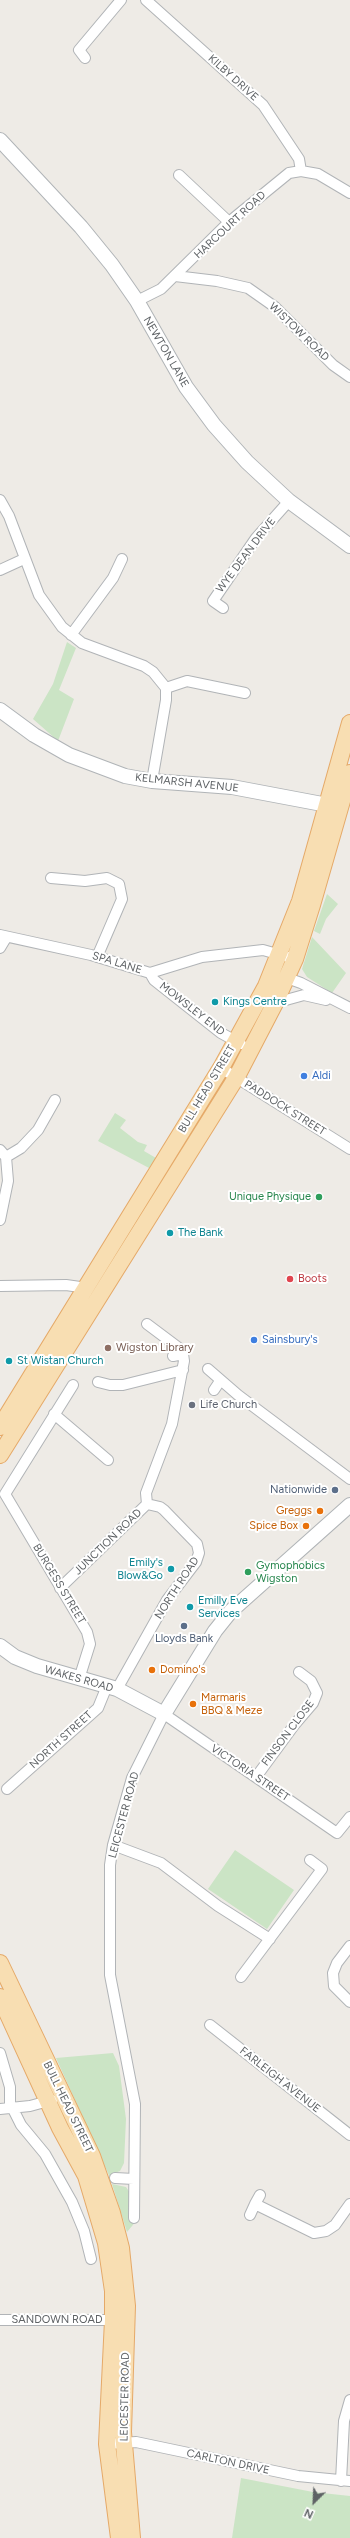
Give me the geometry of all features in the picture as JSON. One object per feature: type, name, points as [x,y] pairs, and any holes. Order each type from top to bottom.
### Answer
[{"type":"main road","name":"BULL HEAD STREET","points":[[334,806],[350,722]]},
{"type":"main road","name":"BULL HEAD STREET","points":[[0,1455],[236,1078],[251,1050],[287,978],[287,956],[300,901],[334,806],[350,773]]},
{"type":"main road","name":"BULL HEAD STREET","points":[[0,1427],[87,1288],[221,1068],[266,986],[287,956]]},
{"type":"main road","name":"BULL HEAD STREET","points":[[0,1963],[56,2098],[94,2197],[110,2269]]},
{"type":"main road","name":"BULL HEAD STREET","points":[[0,1997],[103,2185],[123,2256]]},
{"type":"main road","name":"LEICESTER ROAD","points":[[123,2256],[127,2306],[124,2442],[132,2538]]},
{"type":"main road","name":"LEICESTER ROAD","points":[[110,2269],[113,2320],[107,2444],[119,2538]]},
{"type":"street","points":[[79,51],[121,0]]},
{"type":"street","name":"KILBY DRIVE","points":[[146,0],[263,105],[299,159],[301,172]]},
{"type":"street","name":"NEWTON LANE","points":[[0,140],[81,227],[137,301],[186,387],[214,425],[247,462],[289,501],[350,546]]},
{"type":"street","points":[[301,172],[318,174],[350,192]]},
{"type":"street","name":"HARCOURT ROAD","points":[[137,301],[161,289],[229,222],[290,173],[301,172]]},
{"type":"street","points":[[179,175],[229,222]]},
{"type":"street","name":"WISTOW ROAD","points":[[175,276],[217,281],[248,288],[275,307],[333,365],[350,377]]},
{"type":"street","points":[[0,500],[9,516],[24,559],[39,594],[53,618],[71,636],[92,647],[144,666],[153,672],[166,688],[166,700],[152,781]]},
{"type":"street","name":"WYE DEAN DRIVE","points":[[223,608],[213,601],[219,590],[256,538],[289,501]]},
{"type":"street","points":[[0,570],[24,559]]},
{"type":"street","points":[[71,636],[113,578],[122,559]]},
{"type":"street","points":[[166,688],[187,681],[244,693]]},
{"type":"street","name":"KELMARSH AVENUE","points":[[0,710],[34,735],[69,755],[125,776],[152,781],[232,787],[334,806]]},
{"type":"street","points":[[51,878],[85,881],[106,878],[119,884],[122,899],[97,957]]},
{"type":"street","points":[[0,948],[3,936]]},
{"type":"street","name":"SPA LANE","points":[[3,936],[57,946],[150,973],[202,957],[263,950],[287,956]]},
{"type":"street","name":"MOWSLEY END","points":[[150,973],[154,980],[216,1029],[251,1050]]},
{"type":"street","points":[[266,986],[278,979],[287,978],[350,1008]]},
{"type":"street","points":[[275,1003],[304,995],[324,998],[350,1014]]},
{"type":"street","name":"PADDOCK STREET","points":[[221,1068],[350,1148]]},
{"type":"street","points":[[0,1220],[8,1181],[3,1154],[21,1148],[38,1130],[55,1100]]},
{"type":"street","points":[[0,1286],[66,1285],[87,1288]]},
{"type":"street","points":[[147,1324],[179,1348],[183,1354],[173,1356]]},
{"type":"street","name":"JUNCTION ROAD","points":[[60,1588],[147,1504],[146,1493],[172,1424],[183,1370],[183,1354]]},
{"type":"street","points":[[208,1369],[220,1381],[350,1479]]},
{"type":"street","points":[[98,1382],[110,1385],[123,1385],[183,1370]]},
{"type":"street","points":[[214,1390],[220,1381]]},
{"type":"street","points":[[73,1385],[54,1414],[108,1460]]},
{"type":"street","name":"BURGESS STREET","points":[[54,1414],[5,1494],[87,1632],[90,1644],[80,1679]]},
{"type":"street","name":"NORTH ROAD","points":[[112,1688],[167,1600],[196,1562],[199,1553],[197,1544],[164,1510],[160,1507],[147,1504]]},
{"type":"street","name":"LEICESTER ROAD","points":[[134,2218],[136,2124],[133,2084],[114,2004],[110,1975],[109,1904],[113,1845],[132,1778],[164,1714],[215,1631],[231,1611],[350,1505]]},
{"type":"street","name":"WAKES ROAD","points":[[0,1646],[15,1656],[37,1666],[112,1688],[164,1714]]},
{"type":"street","name":"WAKES ROAD","points":[[0,1654],[15,1656]]},
{"type":"street","name":"FINSON CLOSE","points":[[256,1777],[295,1724],[313,1703],[317,1693],[311,1681],[299,1672]]},
{"type":"street","name":"NORTH STREET","points":[[7,1789],[98,1708],[112,1688]]},
{"type":"street","name":"VICTORIA STREET","points":[[164,1714],[337,1833],[350,1817]]},
{"type":"street","points":[[113,1845],[161,1863],[218,1906],[270,1939]]},
{"type":"street","points":[[241,1977],[322,1868],[310,1860]]},
{"type":"street","points":[[350,1946],[337,1962],[333,1973],[334,1986],[350,2002]]},
{"type":"street","name":"FARLEIGH AVENUE","points":[[210,2025],[350,2135]]},
{"type":"street","points":[[0,2053],[7,2073],[10,2102],[13,2109],[21,2125],[45,2154],[72,2202],[84,2230],[91,2259]]},
{"type":"street","points":[[0,2109],[13,2109],[56,2098]]},
{"type":"street","points":[[115,2178],[134,2179]]},
{"type":"street","points":[[250,2215],[258,2200],[314,2233],[326,2231],[335,2225],[350,2204]]},
{"type":"street","name":"SANDOWN ROAD","points":[[0,2320],[113,2320]]},
{"type":"street","points":[[346,2481],[344,2421],[350,2400]]},
{"type":"street","name":"CARLTON DRIVE","points":[[107,2444],[136,2442],[298,2476],[346,2481]]},
{"type":"green space","points":[[67,642],[76,648],[59,690],[74,699],[58,741],[33,719],[53,684]]},
{"type":"green space","points":[[327,894],[338,904],[326,919],[320,934],[314,931]]},
{"type":"green space","points":[[312,937],[346,973],[332,993],[307,977],[302,969]]},
{"type":"green space","points":[[115,1113],[126,1120],[120,1128],[138,1142],[147,1145],[144,1151],[156,1158],[149,1168],[98,1141]]},
{"type":"green space","points":[[235,1850],[294,1890],[267,1929],[208,1889]]},
{"type":"green space","points":[[113,2053],[119,2066],[126,2119],[124,2163],[120,2171],[112,2174],[112,2182],[56,2058]]},
{"type":"green space","points":[[112,2184],[126,2187],[130,2193],[128,2219],[137,2220],[127,2232]]},
{"type":"green space","points":[[241,2478],[313,2492],[350,2496],[350,2538],[232,2538]]},
{"type":"place","name":"Kings Centre","points":[[215,1002]]},
{"type":"place","name":"Aldi","points":[[304,1076]]},
{"type":"place","name":"Unique Physique","points":[[319,1197]]},
{"type":"place","name":"The Bank","points":[[170,1233]]},
{"type":"place","name":"Boots","points":[[290,1279]]},
{"type":"place","name":"Sainsbury's","points":[[254,1340]]},
{"type":"place","name":"Wigston Library","points":[[108,1348]]},
{"type":"place","name":"St Wistan Church","points":[[9,1361]]},
{"type":"place","name":"Life Church","points":[[192,1405]]},
{"type":"place","name":"Nationwide","points":[[335,1490]]},
{"type":"place","name":"Greggs","points":[[320,1511]]},
{"type":"place","name":"Spice Box","points":[[306,1526]]},
{"type":"place","name":"Emily's Blow&Go","points":[[171,1569]]},
{"type":"place","name":"Gymophobics Wigston","points":[[248,1572]]},
{"type":"place","name":"Emilly Eve Services","points":[[190,1607]]},
{"type":"place","name":"Lloyds Bank","points":[[184,1626]]},
{"type":"place","name":"Domino's","points":[[152,1670]]},
{"type":"place","name":"Marmaris BBQ & Meze","points":[[193,1704]]}]
